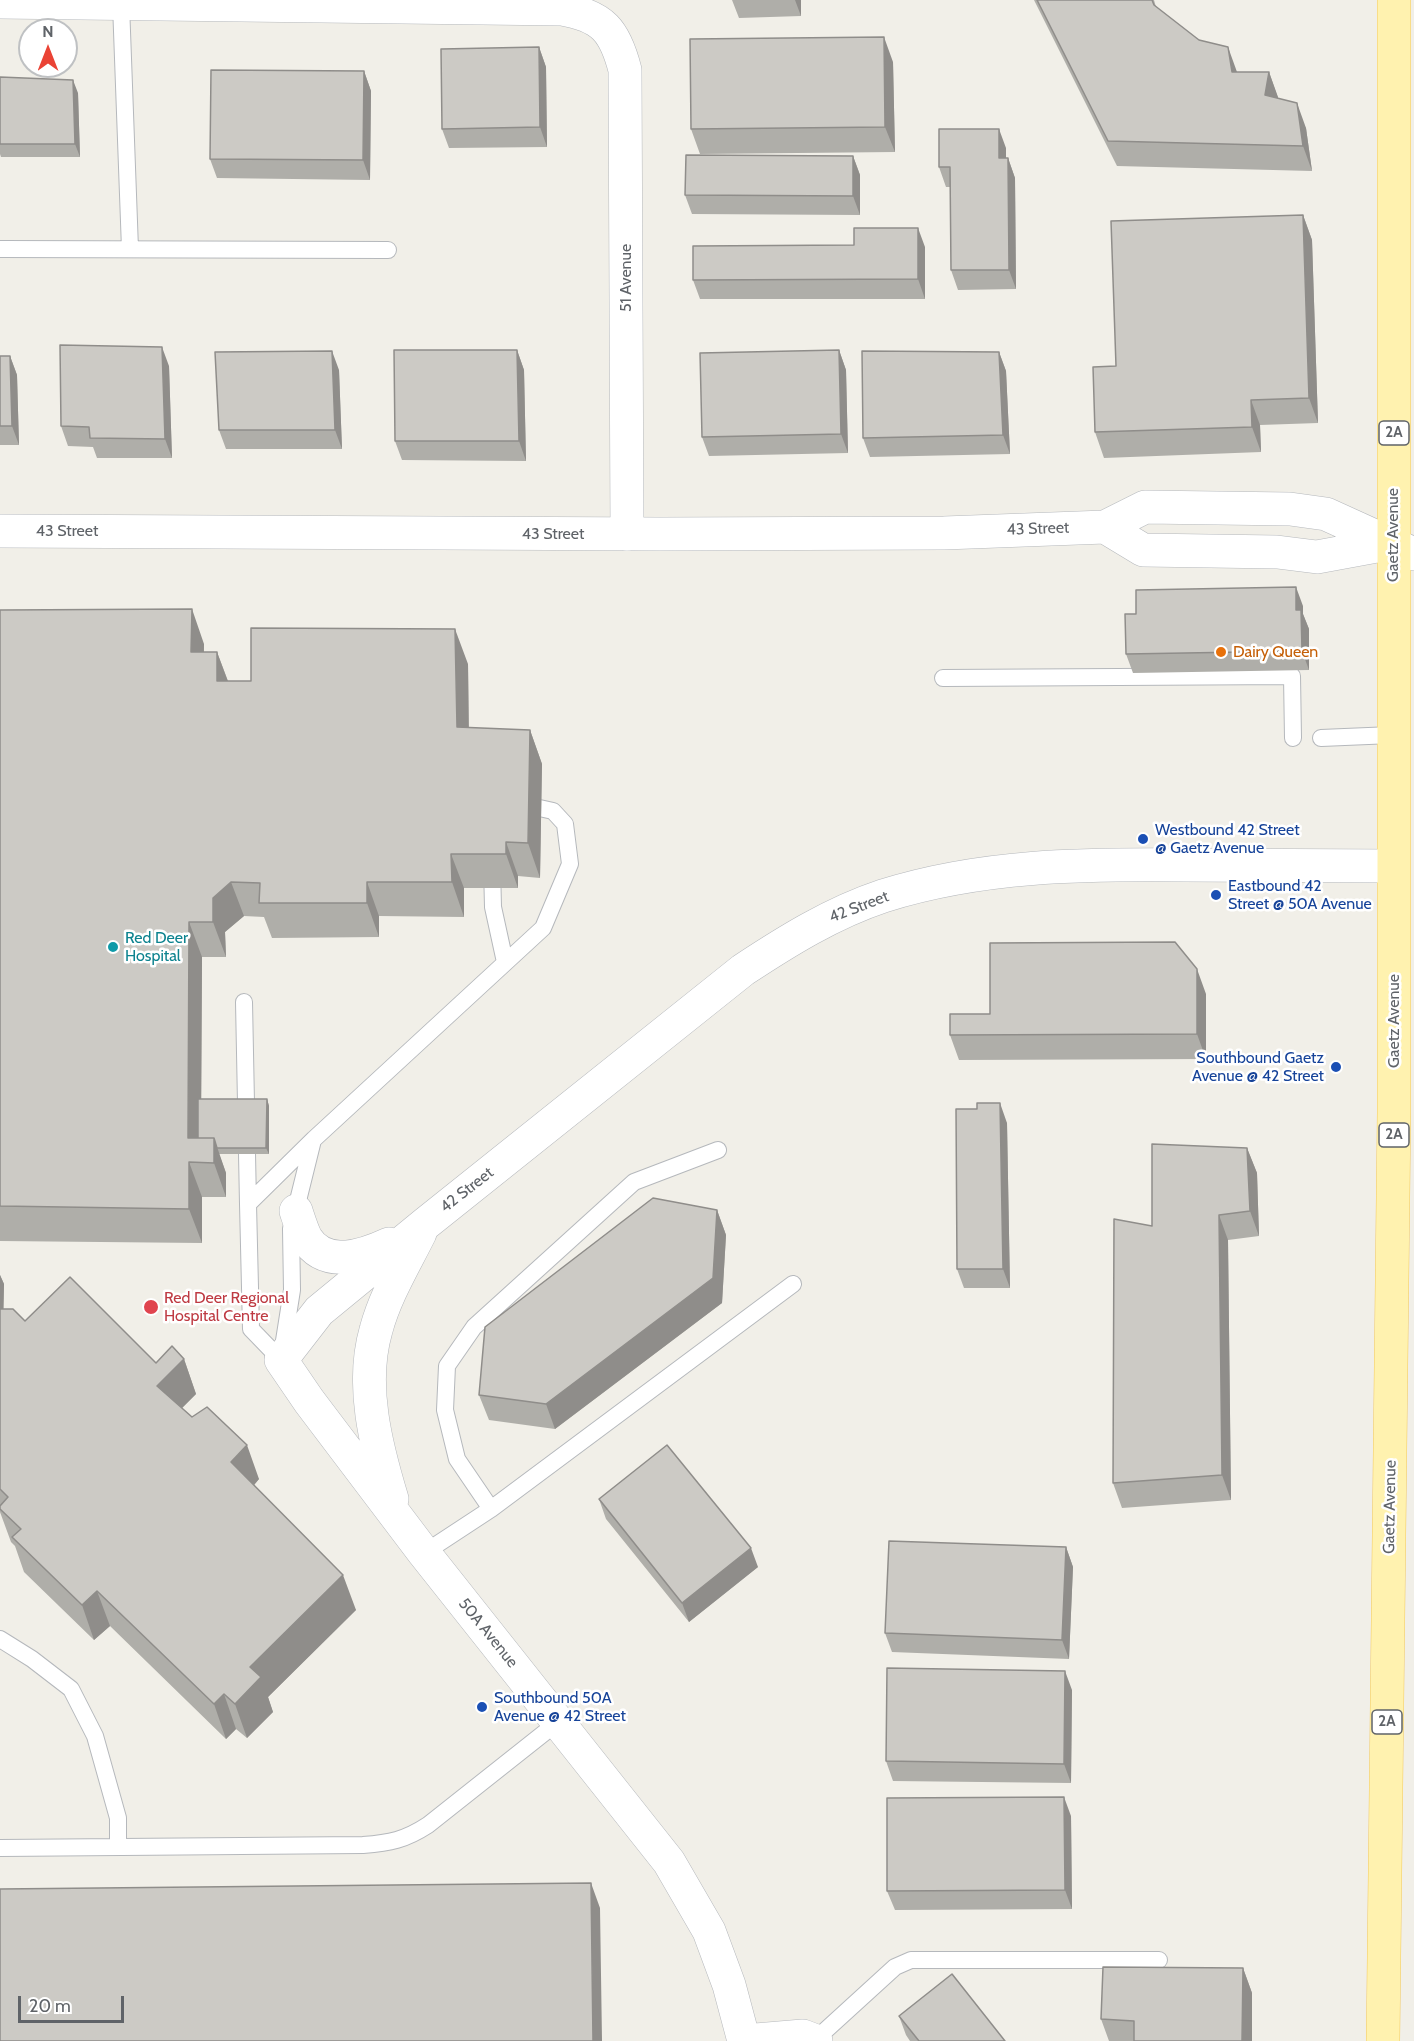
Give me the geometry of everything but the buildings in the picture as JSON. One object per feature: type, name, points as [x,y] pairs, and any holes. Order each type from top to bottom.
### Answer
[{"type":"main road","name":"Gaetz Avenue","points":[[1383,2041],[1392,1403],[1404,1113],[1393,866],[1392,735],[1404,549],[1394,0]]},
{"type":"main road","points":[[1392,1403],[1414,1471]]},
{"type":"street","points":[[0,2],[463,4]]},
{"type":"street","name":"51 Avenue","points":[[463,4],[581,12],[595,18],[606,27],[615,40],[625,70],[627,534]]},
{"type":"street","name":"43 Street","points":[[0,531],[944,533],[1105,527],[1144,507],[1290,509],[1326,514],[1404,549]]},
{"type":"street","points":[[1105,527],[1143,550],[1277,552],[1317,556],[1404,549]]},
{"type":"street","name":"42 Street","points":[[281,1360],[319,1311],[424,1224],[743,970],[790,939],[830,917],[882,897],[937,882],[980,873],[1036,867],[1090,864],[1393,866]]},
{"type":"street","points":[[296,1211],[306,1238],[323,1254],[332,1257],[345,1258],[359,1255],[387,1245],[424,1224]]},
{"type":"street","name":"42 Street","points":[[396,1515],[381,1462],[371,1404],[371,1354],[375,1331],[384,1305],[424,1224]]},
{"type":"street","name":"50A Avenue","points":[[281,1360],[315,1409],[424,1553],[669,1862],[709,1931],[729,1985],[744,2041]]},
{"type":"street","points":[[744,2041],[790,2036],[803,2036],[815,2041]]},
{"type":"lane","points":[[121,3],[130,249]]},
{"type":"lane","points":[[0,249],[388,250]]},
{"type":"lane","points":[[943,678],[1292,676],[1293,738]]},
{"type":"lane","points":[[1321,738],[1392,735]]},
{"type":"lane","points":[[248,1204],[314,1139],[543,928],[570,864],[566,824],[553,811],[535,807],[513,810],[506,815]]},
{"type":"lane","points":[[492,848],[493,907],[505,962]]},
{"type":"lane","points":[[244,1002],[251,1329],[281,1360]]},
{"type":"lane","points":[[281,1360],[292,1290],[291,1229],[314,1139]]},
{"type":"lane","points":[[491,1509],[458,1459],[445,1410],[447,1366],[474,1327],[634,1182],[718,1150]]},
{"type":"lane","points":[[424,1553],[491,1509],[793,1284]]},
{"type":"lane","points":[[0,1639],[32,1659],[70,1689],[95,1736],[118,1818],[118,1847]]},
{"type":"lane","points":[[0,1848],[391,1843],[412,1836],[428,1826],[558,1722]]},
{"type":"lane","points":[[815,2041],[895,1967],[911,1960],[1159,1960]]},
{"type":"place","name":"Dairy Queen","points":[[1221,652]]},
{"type":"place","name":"Westbound 42 Street @ Gaetz Avenue","points":[[1143,839]]},
{"type":"place","name":"Eastbound 42 Street @ 50A Avenue","points":[[1216,895]]},
{"type":"place","name":"Red Deer Hospital","points":[[113,947]]},
{"type":"place","name":"Southbound Gaetz Avenue @ 42 Street","points":[[1336,1067]]},
{"type":"place","name":"Red Deer Regional Hospital Centre","points":[[151,1307]]},
{"type":"place","name":"Southbound 50A Avenue @ 42 Street","points":[[482,1707]]}]
